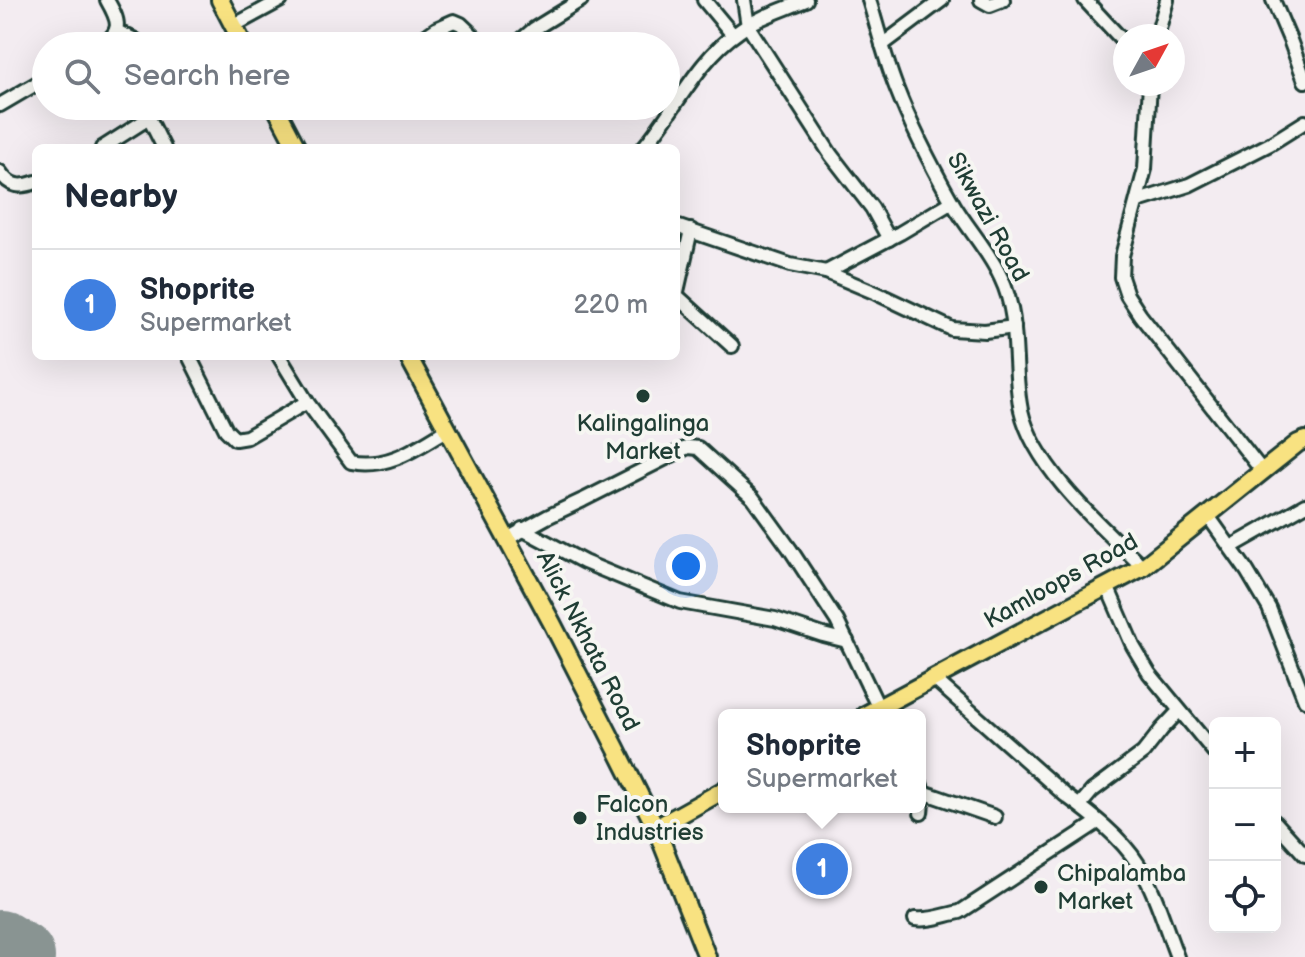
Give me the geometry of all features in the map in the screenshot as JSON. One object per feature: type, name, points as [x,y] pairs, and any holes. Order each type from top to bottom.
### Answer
[{"type":"main road","points":[[220,0],[236,32]]},
{"type":"main road","points":[[282,120],[295,144]]},
{"type":"main road","name":"Alick Nkhata Road","points":[[410,360],[552,623],[656,828],[707,957]]},
{"type":"main road","name":"Kamloops Road","points":[[882,709],[933,678],[1143,567],[1305,440]]},
{"type":"main road","points":[[656,828],[718,793]]},
{"type":"street","points":[[107,0],[117,20],[116,31]]},
{"type":"street","points":[[233,26],[281,0]]},
{"type":"street","points":[[530,32],[581,0]]},
{"type":"street","points":[[704,0],[733,35]]},
{"type":"street","points":[[744,0],[748,26],[831,155],[872,208],[889,239]]},
{"type":"street","points":[[680,98],[723,43],[733,35],[806,0]]},
{"type":"street","name":"Sikwazi Road","points":[[869,0],[907,114],[952,202],[1000,275],[1010,302],[1021,410],[1027,430],[1054,474],[1143,567]]},
{"type":"street","points":[[882,45],[942,0]]},
{"type":"street","points":[[981,0],[990,5],[1003,0]]},
{"type":"street","points":[[1085,0],[1113,30]]},
{"type":"street","points":[[1160,24],[1167,0]]},
{"type":"street","points":[[1273,0],[1305,81]]},
{"type":"street","points":[[432,32],[454,21],[469,32]]},
{"type":"street","points":[[0,105],[32,86]]},
{"type":"street","points":[[1149,96],[1145,169],[1122,256],[1121,277],[1127,295],[1140,315],[1263,472]]},
{"type":"street","points":[[107,144],[138,120]]},
{"type":"street","points":[[152,120],[162,144]]},
{"type":"street","points":[[646,144],[664,120]]},
{"type":"street","points":[[1138,201],[1189,185],[1270,144],[1305,122]]},
{"type":"street","points":[[0,172],[5,180],[14,185],[22,187],[32,183]]},
{"type":"street","points":[[826,272],[952,202]]},
{"type":"street","points":[[680,227],[790,265],[826,272],[952,329],[985,331],[1014,327]]},
{"type":"street","points":[[680,278],[691,230]]},
{"type":"street","points":[[680,300],[732,346]]},
{"type":"street","points":[[191,360],[226,430],[235,439],[247,437],[307,402]]},
{"type":"street","points":[[281,360],[307,402],[351,462],[381,463],[405,454],[448,429]]},
{"type":"street","points":[[507,539],[688,447],[698,448],[753,498],[829,609],[847,641],[873,709]]},
{"type":"street","points":[[1231,547],[1305,505]]},
{"type":"street","points":[[1208,516],[1269,608],[1305,700]]},
{"type":"street","points":[[522,529],[584,562],[680,602],[775,619],[847,641]]},
{"type":"street","points":[[1107,586],[1146,669],[1209,746]]},
{"type":"street","points":[[933,678],[1080,805],[1130,853],[1140,867],[1175,956]]},
{"type":"street","points":[[1080,805],[1092,791],[1143,753],[1179,711]]},
{"type":"street","points":[[926,789],[995,817]]},
{"type":"street","points":[[915,919],[927,921],[960,912],[1098,822]]},
{"type":"street","points":[[1281,829],[1305,855]]},
{"type":"runway","points":[[0,945],[20,957]]},
{"type":"place","name":"Kalingalinga Market","points":[[643,396]]},
{"type":"place","name":"Falcon Industries","points":[[580,818]]},
{"type":"place","name":"Shoprite","points":[[822,869]]},
{"type":"place","name":"Chipalamba Market","points":[[1041,887]]}]
